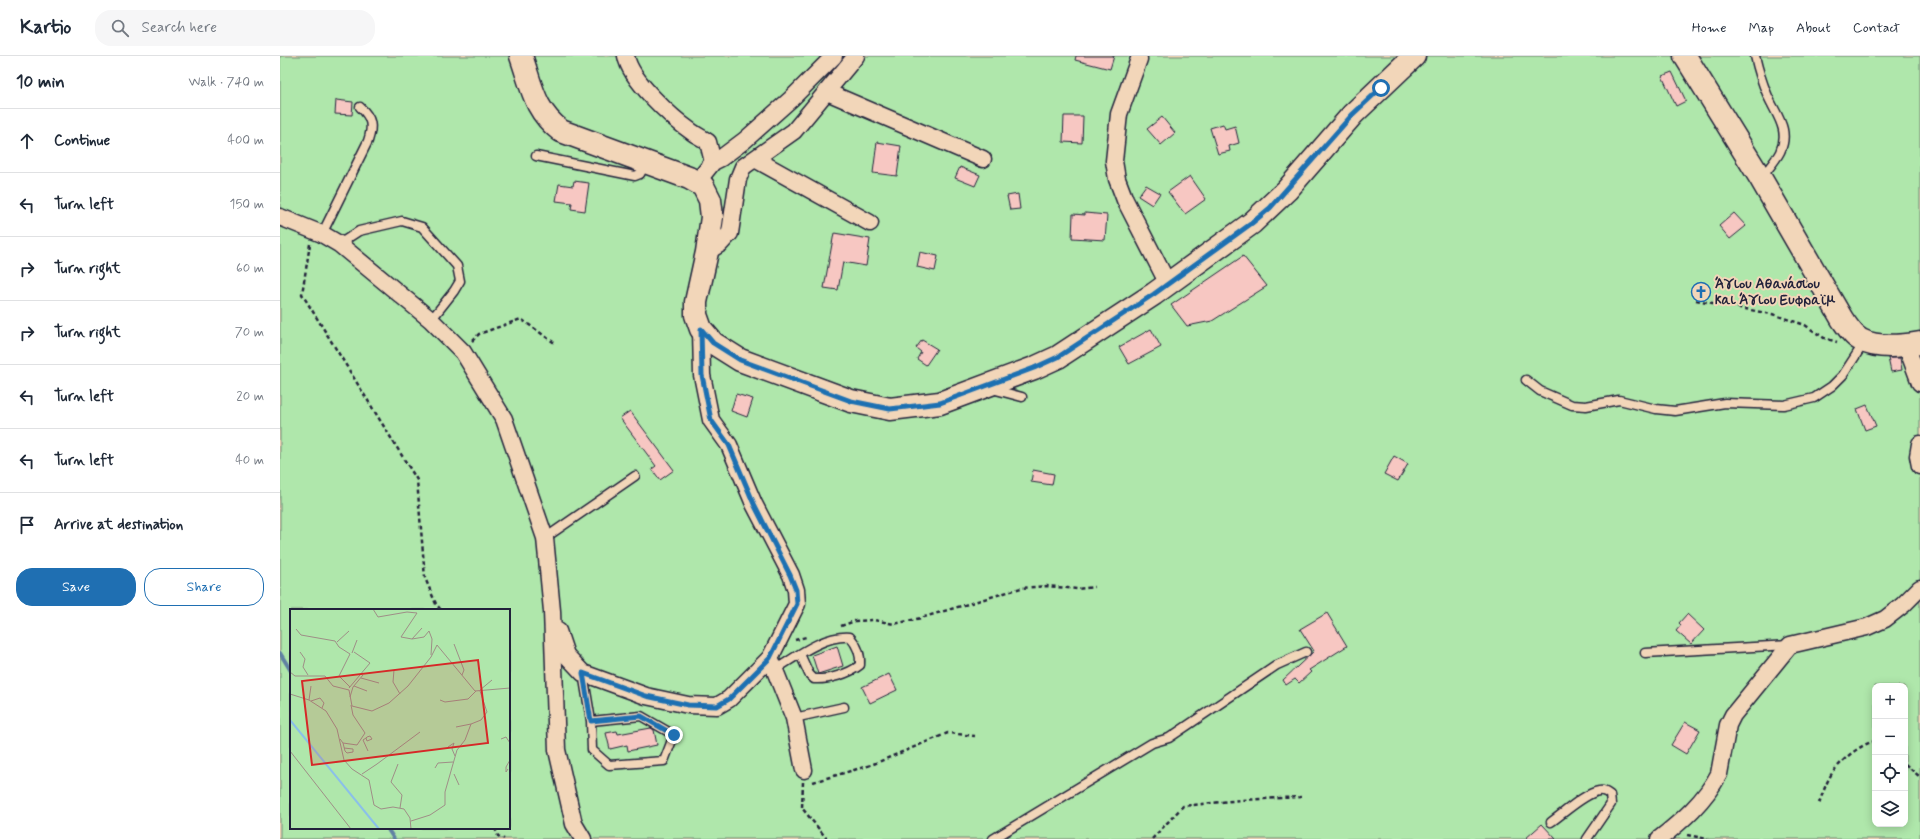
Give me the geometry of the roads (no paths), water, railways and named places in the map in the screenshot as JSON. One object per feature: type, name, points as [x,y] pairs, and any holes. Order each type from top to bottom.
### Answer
[{"type":"main road","points":[[521,56],[539,109],[548,121],[561,131],[697,182],[703,186],[710,200],[712,217],[707,252],[696,302],[696,316],[701,329],[713,343],[740,360],[851,401],[890,409],[940,403],[1058,357],[1168,284],[1252,223],[1270,208],[1353,114],[1414,56]]},
{"type":"main road","points":[[1685,56],[1761,179],[1844,322],[1860,340],[1895,343]]},
{"type":"street","points":[[626,56],[640,84],[665,110],[692,132],[708,142],[712,162]]},
{"type":"street","points":[[697,182],[712,162],[745,140],[791,99],[834,56]]},
{"type":"street","points":[[707,252],[720,244],[730,233],[738,179],[743,167],[794,131],[856,56]]},
{"type":"street","points":[[1139,59],[1118,114],[1114,161],[1117,179],[1124,200],[1168,284]]},
{"type":"street","points":[[827,92],[983,159]]},
{"type":"street","points":[[755,159],[870,223]]},
{"type":"street","points":[[280,217],[318,232],[339,244],[431,320],[462,352],[504,419],[545,538],[552,611],[557,750],[574,824],[583,839]]},
{"type":"street","points":[[552,611],[566,656],[583,673],[646,696],[688,705],[717,706],[729,699],[774,658],[797,604],[796,590],[754,504],[729,445],[711,420],[702,375],[701,329]]},
{"type":"street","points":[[1895,343],[1920,383]]},
{"type":"street","points":[[1920,444],[1918,456],[1920,466]]},
{"type":"street","points":[[1659,839],[1689,815],[1716,781],[1719,774],[1728,725],[1733,715],[1790,645],[1867,627],[1885,619],[1903,605],[1920,588]]},
{"type":"street","points":[[774,658],[794,718],[804,778]]},
{"type":"lane","points":[[1755,56],[1767,96],[1782,122],[1784,132],[1784,140],[1780,152],[1761,179]]},
{"type":"lane","points":[[318,232],[368,141],[372,128],[367,113],[360,108]]},
{"type":"lane","points":[[536,156],[635,176],[640,174],[646,163]]},
{"type":"lane","points":[[339,244],[359,231],[402,221],[422,227],[457,266],[460,281],[431,320]]},
{"type":"lane","points":[[1526,380],[1540,391],[1572,406],[1586,406],[1619,400],[1656,409],[1676,411],[1725,403],[1784,404],[1814,398],[1832,386],[1843,376],[1895,343]]},
{"type":"lane","points":[[984,387],[1022,397]]},
{"type":"lane","points":[[545,538],[635,476]]},
{"type":"lane","points":[[774,658],[800,654],[815,645],[842,636],[850,637],[855,642],[861,657],[860,665],[854,670],[821,680],[814,679],[809,674],[800,654]]},
{"type":"lane","points":[[1645,653],[1790,645]]},
{"type":"lane","points":[[993,839],[1152,744],[1169,738],[1277,665],[1306,652]]},
{"type":"lane","points":[[583,673],[591,721],[592,750],[609,765],[664,760],[674,735],[641,716],[591,721]]},
{"type":"lane","points":[[794,718],[844,707]]},
{"type":"lane","points":[[1551,822],[1592,793],[1600,790],[1606,791],[1610,795],[1611,804],[1587,839]]},
{"type":"waterway","points":[[280,653],[290,669]]},
{"type":"waterway","points":[[388,829],[394,839]]},
{"type":"place","name":"Άγιου Αθανάσιου και Άγιου Ευφραϊμ","points":[[1701,292]]}]
